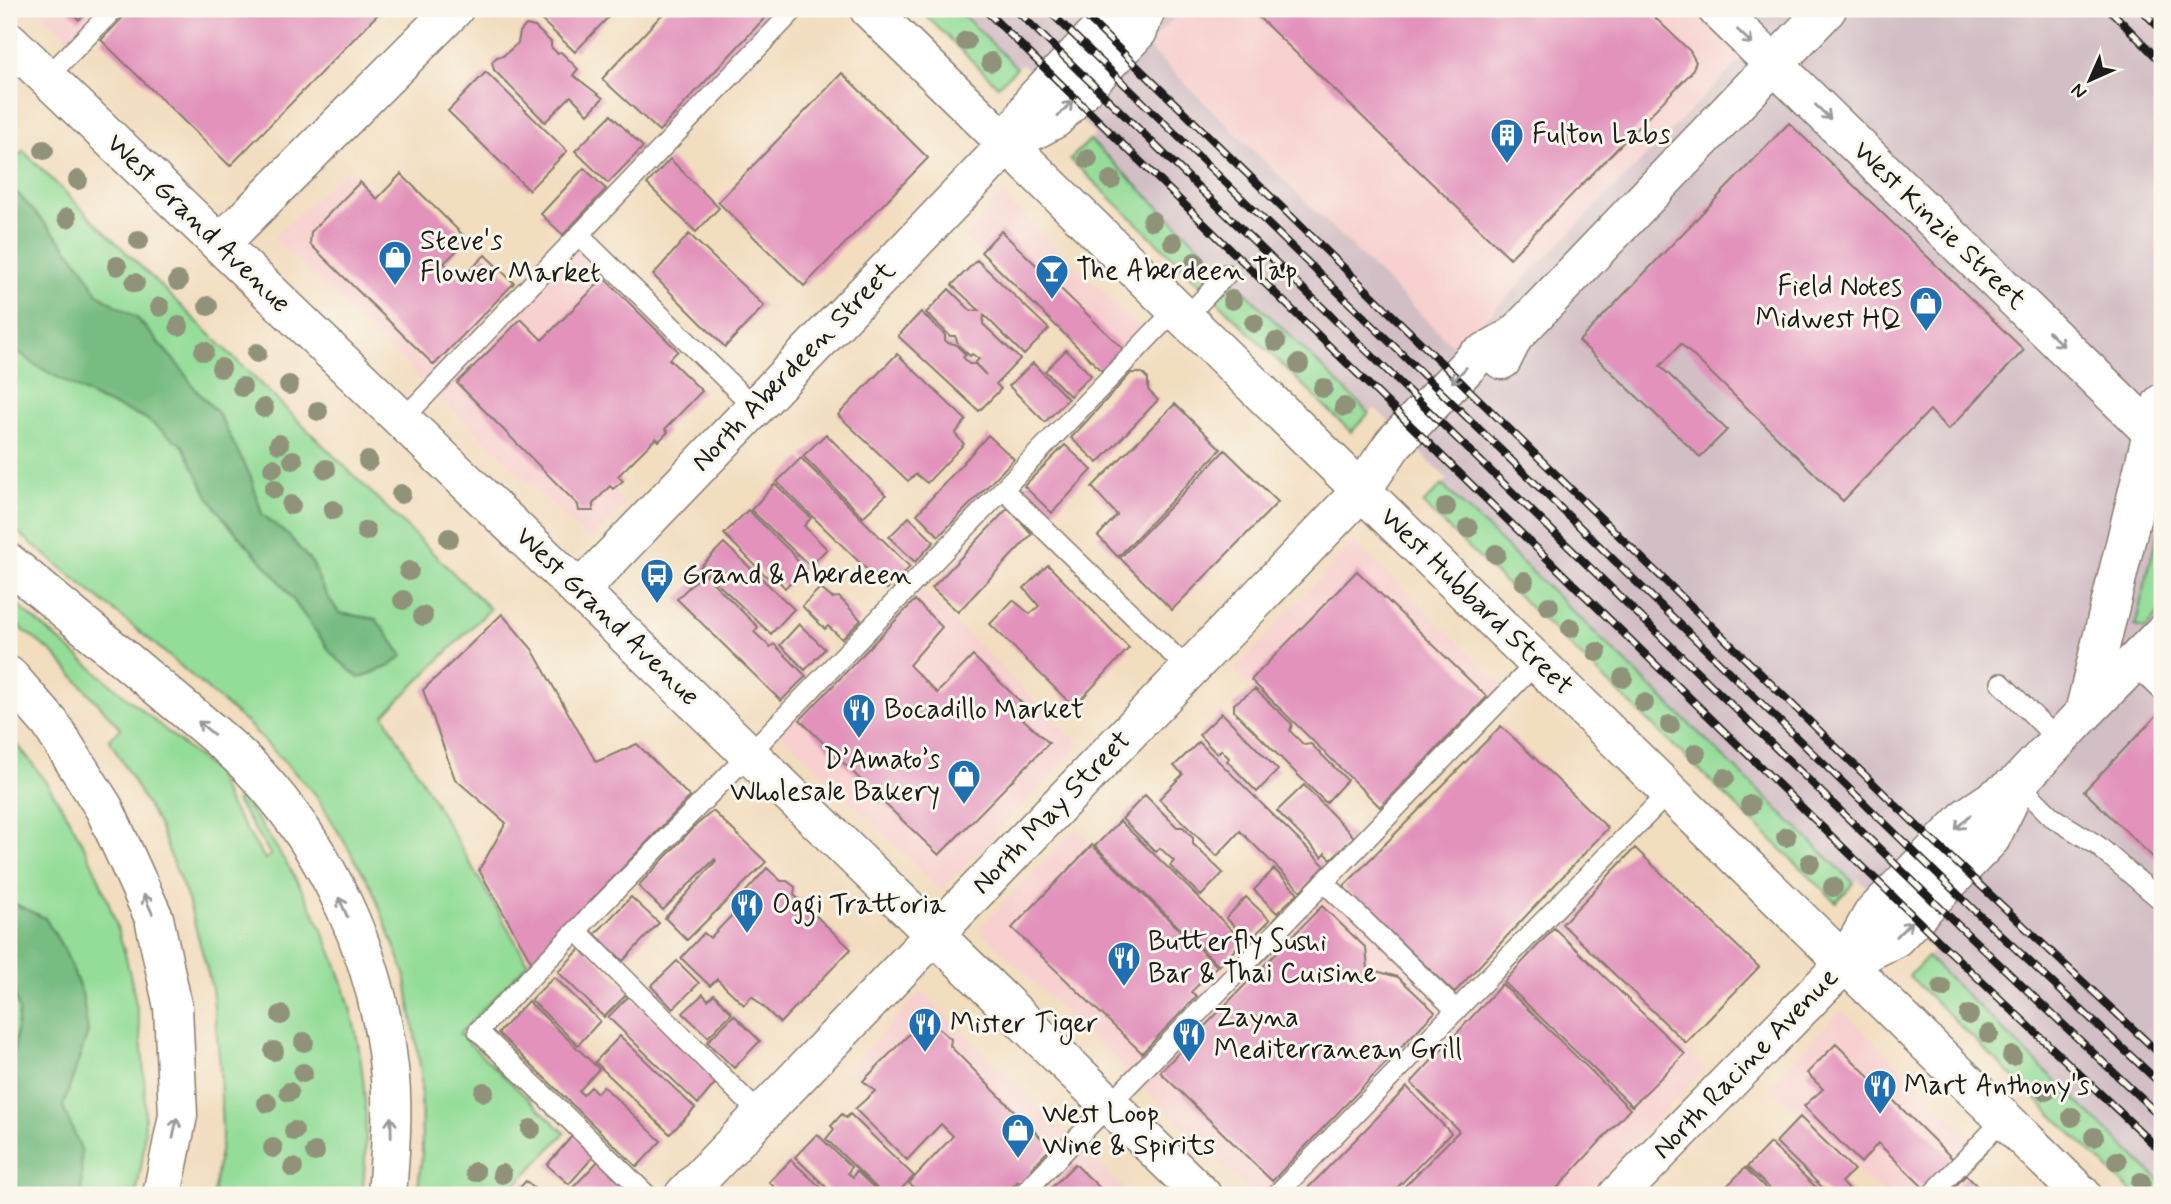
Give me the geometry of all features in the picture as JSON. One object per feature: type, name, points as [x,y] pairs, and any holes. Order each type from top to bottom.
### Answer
[{"type":"main road","points":[[220,244],[454,9]]},
{"type":"main road","name":"West Hubbard Street","points":[[869,9],[2082,1195]]},
{"type":"main road","name":"North Aberdeen Street","points":[[579,591],[1008,144],[1034,100],[1120,9]]},
{"type":"main road","name":"North Aberdeen Street","points":[[1008,144],[1055,119],[1138,31],[1146,9]]},
{"type":"main road","name":"West Kinzie Street","points":[[1717,9],[2159,426]]},
{"type":"main road","name":"North May Street","points":[[684,1195],[1362,491],[1412,462],[1492,377],[1514,336],[1827,9]]},
{"type":"main road","name":"West Grand Avenue","points":[[9,41],[1202,1195]]},
{"type":"main road","points":[[2084,713],[2159,426]]},
{"type":"main road","points":[[9,563],[251,768],[290,814],[327,871],[369,971],[381,1018],[389,1068],[392,1134],[387,1195]]},
{"type":"main road","name":"North Racine Avenue","points":[[1618,1195],[1845,963],[1895,938],[1991,838],[2018,783],[2162,634]]},
{"type":"main road","points":[[9,676],[50,723],[104,808],[154,918],[173,1007],[178,1115],[162,1195]]},
{"type":"lane","points":[[47,77],[114,9]]},
{"type":"lane","points":[[402,420],[794,9]]},
{"type":"lane","points":[[579,235],[755,408]]},
{"type":"lane","points":[[647,1195],[478,1031],[1003,489],[1181,314],[1227,274]]},
{"type":"lane","points":[[1003,489],[1189,670]]},
{"type":"lane","points":[[1022,1195],[1537,662]]},
{"type":"lane","points":[[2133,663],[2162,691]]},
{"type":"lane","points":[[2001,683],[2058,740]]},
{"type":"lane","points":[[2018,783],[2053,817],[2098,845],[2162,901]]},
{"type":"lane","points":[[1276,1195],[1670,791]]},
{"type":"lane","points":[[1324,882],[1457,1010]]},
{"type":"lane","points":[[577,931],[761,1115]]},
{"type":"lane","points":[[1931,1195],[2004,1119]]},
{"type":"shaded area","points":[[38,9],[114,9],[77,47]]},
{"type":"shaded area","points":[[957,9],[1182,9],[1147,46],[1456,349],[1742,58],[1691,9],[2162,9],[2162,1183],[1927,957],[1933,951],[1858,879],[1854,883],[1442,485],[1447,479],[1375,408],[1369,413],[1090,140],[1095,135],[1022,64],[1017,68]]},
{"type":"shaded area","points":[[1182,9],[1691,9],[1742,58],[1456,349],[1147,45]]},
{"type":"shaded area","points":[[347,168],[499,318],[579,235],[689,343],[578,456],[625,504],[590,541],[273,238]]},
{"type":"shaded area","points":[[1001,194],[1150,337],[1110,379],[964,238]]},
{"type":"shaded area","points":[[1354,541],[1508,691],[1387,817],[1234,671]]},
{"type":"shaded area","points":[[914,582],[1080,745],[941,891],[775,727]]},
{"type":"shaded area","points":[[1076,828],[1231,978],[1324,882],[1456,1010],[1548,916],[1705,1068],[1584,1195],[1254,1195],[979,929]]},
{"type":"shaded area","points":[[921,991],[1130,1195],[921,1195],[905,1180],[934,1149],[850,1068]]},
{"type":"shaded area","points":[[1841,1009],[1979,1145],[1931,1195],[1884,1195],[1770,1086]]},
{"type":"green space","points":[[919,9],[957,9],[1017,68],[998,86]]},
{"type":"green space","points":[[9,138],[17,146],[10,154],[15,159],[23,151],[490,609],[384,715],[528,963],[459,1034],[565,1133],[506,1195],[417,1195],[422,1155],[421,1072],[405,974],[371,886],[316,795],[249,725],[9,525]]},
{"type":"green space","points":[[1090,140],[1220,266],[1201,285],[1070,159]]},
{"type":"green space","points":[[9,184],[83,268],[98,294],[137,318],[218,413],[251,477],[262,514],[290,537],[313,564],[322,587],[339,613],[376,619],[403,656],[390,666],[359,678],[333,655],[277,578],[228,524],[209,498],[183,446],[143,417],[99,400],[35,365],[9,344]]},
{"type":"green space","points":[[1234,281],[1369,413],[1351,432],[1216,300]]},
{"type":"green space","points":[[1442,485],[1854,883],[1836,902],[1423,504]]},
{"type":"green space","points":[[2162,514],[2162,610],[2145,629],[2135,626]]},
{"type":"green space","points":[[9,598],[214,771],[228,802],[265,859],[271,855],[236,801],[241,798],[274,843],[302,889],[325,936],[343,984],[356,1034],[364,1085],[366,1139],[362,1195],[213,1195],[222,1137],[220,1065],[212,988],[188,900],[158,824],[109,739],[121,729],[53,653],[9,619]]},
{"type":"green space","points":[[9,735],[44,779],[73,826],[97,875],[117,926],[131,978],[145,1087],[143,1149],[136,1195],[9,1195]]},
{"type":"green space","points":[[9,901],[45,918],[65,951],[82,993],[88,1032],[63,1107],[81,1149],[82,1195],[18,1195],[9,1131],[9,1092],[19,1010],[9,978]]},
{"type":"green space","points":[[1927,957],[2162,1183],[2162,1195],[2135,1195],[1909,976]]},
{"type":"building","points":[[67,9],[91,9],[79,20]]},
{"type":"building","points":[[131,9],[383,9],[230,166],[101,40]]},
{"type":"building","points":[[542,9],[616,9],[575,52],[536,15]]},
{"type":"building","points":[[667,9],[773,9],[659,131],[602,79]]},
{"type":"building","name":"Fulton Labs","points":[[1250,9],[1646,9],[1690,51],[1696,62],[1691,73],[1510,258]]},
{"type":"building","points":[[526,25],[535,27],[551,42],[551,47],[557,53],[561,52],[578,69],[573,75],[603,98],[588,114],[571,96],[545,122],[494,70],[492,62],[518,43],[520,32]]},
{"type":"building","points":[[486,72],[567,151],[529,190],[448,111]]},
{"type":"building","points":[[842,73],[928,158],[804,286],[718,202]]},
{"type":"building","points":[[611,115],[643,147],[608,183],[575,151]]},
{"type":"building","points":[[1789,123],[2024,350],[1948,430],[1930,410],[1843,501],[1681,344],[1660,366],[1727,430],[1700,457],[1579,341]]},
{"type":"building","points":[[670,159],[719,208],[696,232],[647,184]]},
{"type":"building","points":[[584,168],[606,189],[563,235],[541,214]]},
{"type":"building","points":[[401,174],[468,240],[444,263],[461,279],[485,255],[514,283],[434,365],[310,244],[311,232],[360,182],[377,199]]},
{"type":"building","name":"The Aberdeen Tap","points":[[1001,231],[1123,349],[1102,371],[981,252]]},
{"type":"building","points":[[689,234],[764,306],[725,347],[653,275]]},
{"type":"building","points":[[977,260],[1049,329],[1024,355],[984,315],[983,324],[1020,359],[996,384],[1001,389],[979,411],[898,336],[921,312],[945,335],[948,343],[955,344],[966,355],[963,357],[969,364],[975,364],[986,375],[975,363],[979,359],[972,354],[970,356],[959,346],[955,336],[950,336],[926,313],[949,289],[971,311],[979,310],[952,285]]},
{"type":"building","points":[[604,278],[678,351],[669,359],[702,391],[665,429],[668,432],[659,441],[656,438],[618,476],[623,481],[613,489],[610,486],[593,504],[593,511],[579,511],[578,505],[457,383],[521,319],[542,340]]},
{"type":"building","points":[[1066,350],[1091,375],[1070,396],[1045,371]]},
{"type":"building","points":[[897,354],[966,420],[955,434],[964,444],[927,483],[916,474],[908,481],[838,415]]},
{"type":"building","points":[[1033,363],[1068,399],[1045,422],[1009,386]]},
{"type":"building","points":[[1131,373],[1142,373],[1148,379],[1148,390],[1158,400],[1098,463],[1071,438]]},
{"type":"building","points":[[1175,404],[1221,449],[1118,557],[1098,536],[1117,515],[1092,487]]},
{"type":"building","points":[[826,434],[886,495],[863,517],[803,456]]},
{"type":"building","points":[[988,435],[1014,459],[939,536],[917,514]]},
{"type":"building","points":[[1065,445],[1092,470],[1052,513],[1024,486]]},
{"type":"building","points":[[1225,450],[1278,502],[1172,610],[1120,558]]},
{"type":"building","points":[[801,458],[910,567],[887,589],[777,482]]},
{"type":"building","points":[[775,484],[811,518],[804,526],[827,549],[810,566],[751,510]]},
{"type":"building","points":[[1008,508],[1032,534],[958,612],[932,588]]},
{"type":"building","points":[[748,510],[804,568],[785,588],[775,577],[772,582],[724,534]]},
{"type":"building","points":[[909,517],[934,542],[915,562],[889,537]]},
{"type":"building","points":[[724,543],[794,609],[771,634],[700,567]]},
{"type":"building","points":[[1048,565],[1129,648],[1074,707],[990,624],[1013,600],[1030,614],[1039,606],[1024,588]]},
{"type":"building","points":[[1357,571],[1487,697],[1380,807],[1251,680]]},
{"type":"building","points":[[703,573],[758,627],[754,632],[770,647],[774,644],[806,676],[781,701],[677,599]]},
{"type":"building","points":[[820,588],[832,598],[839,597],[861,620],[842,639],[828,626],[825,629],[802,606]]},
{"type":"building","points":[[915,600],[942,627],[909,665],[937,693],[973,656],[1030,711],[1023,719],[1049,743],[939,855],[881,800],[877,803],[865,792],[869,788],[800,720]]},
{"type":"building","points":[[502,614],[532,649],[596,762],[637,744],[690,797],[532,963],[479,870],[506,823],[455,779],[423,690]]},
{"type":"building","points":[[799,624],[825,649],[805,670],[780,645]]},
{"type":"building","points":[[1255,689],[1292,724],[1290,731],[1304,745],[1311,744],[1347,780],[1326,803],[1234,711],[1234,704]]},
{"type":"building","points":[[2162,710],[2162,866],[2084,791]]},
{"type":"building","points":[[1222,713],[1278,770],[1257,792],[1227,761],[1229,758],[1221,750],[1217,754],[1199,735]]},
{"type":"building","points":[[1501,726],[1608,828],[1454,993],[1343,887]]},
{"type":"building","points":[[1199,742],[1325,866],[1301,891],[1240,831],[1217,856],[1159,799],[1183,774],[1174,766]]},
{"type":"building","points":[[1304,785],[1354,837],[1331,859],[1325,853],[1322,857],[1277,811]]},
{"type":"building","points":[[1145,795],[1177,827],[1183,827],[1193,838],[1193,844],[1223,873],[1201,896],[1170,866],[1174,861],[1160,848],[1156,852],[1122,819]]},
{"type":"building","points":[[713,811],[766,862],[687,940],[665,918],[715,859],[663,910],[638,886],[695,826]]},
{"type":"building","points":[[1120,821],[1243,941],[1219,966],[1095,846]]},
{"type":"building","points":[[1092,845],[1217,966],[1191,992],[1197,996],[1142,1053],[1012,928]]},
{"type":"building","points":[[1635,848],[1759,967],[1686,1043],[1562,924]]},
{"type":"building","points":[[767,868],[781,881],[787,881],[795,887],[794,895],[851,949],[780,1023],[752,996],[744,1005],[717,979],[710,986],[681,958],[704,933],[710,938],[742,905],[740,898]]},
{"type":"building","points":[[1274,869],[1298,893],[1277,913],[1254,890]]},
{"type":"building","points":[[631,897],[659,923],[623,961],[595,934]]},
{"type":"building","points":[[1246,897],[1270,920],[1249,941],[1226,918]]},
{"type":"building","points":[[1322,906],[1366,948],[1368,969],[1398,977],[1435,1012],[1272,1181],[1160,1072]]},
{"type":"building","points":[[1554,928],[1685,1054],[1632,1106],[1504,982]]},
{"type":"building","points":[[583,946],[630,991],[604,1017],[558,972]]},
{"type":"building","points":[[677,961],[699,983],[673,1009],[651,986]]},
{"type":"building","points":[[554,977],[600,1021],[578,1045],[531,1000]]},
{"type":"building","points":[[1502,984],[1630,1109],[1551,1195],[1396,1195],[1459,1131],[1411,1083]]},
{"type":"building","points":[[703,994],[708,1000],[714,994],[732,1013],[708,1037],[683,1013]]},
{"type":"building","points":[[630,995],[717,1081],[698,1104],[608,1017]]},
{"type":"building","points":[[528,1001],[599,1069],[579,1091],[583,1095],[591,1087],[597,1093],[603,1086],[661,1141],[637,1167],[498,1033]]},
{"type":"building","points":[[734,1015],[760,1041],[734,1068],[707,1042]]},
{"type":"building","points":[[921,1016],[931,1016],[932,1023],[951,1039],[950,1046],[1051,1148],[1032,1167],[1033,1175],[1026,1182],[1018,1181],[1005,1195],[922,1195],[909,1183],[953,1136],[941,1124],[907,1160],[855,1109],[875,1091],[863,1081],[920,1023]]},
{"type":"building","points":[[620,1036],[695,1108],[670,1134],[595,1062]]},
{"type":"building","name":"Mart Anthony's","points":[[1836,1044],[1955,1161],[1926,1190],[1878,1143],[1861,1163],[1804,1106],[1823,1089],[1807,1073]]},
{"type":"building","points":[[1407,1087],[1451,1133],[1390,1195],[1301,1195]]},
{"type":"building","points":[[842,1114],[846,1118],[850,1114],[914,1176],[895,1195],[884,1195],[826,1139],[834,1129],[831,1126]]},
{"type":"building","points":[[1800,1117],[1854,1170],[1841,1182],[1851,1193],[1849,1195],[1830,1195],[1776,1142]]},
{"type":"building","points":[[817,1134],[851,1167],[848,1173],[853,1177],[856,1171],[882,1195],[834,1195],[795,1157]]},
{"type":"building","points":[[573,1135],[595,1155],[569,1184],[547,1165]]},
{"type":"building","points":[[1770,1143],[1824,1195],[1777,1195],[1747,1167]]},
{"type":"building","points":[[601,1158],[628,1181],[614,1195],[566,1195]]},
{"type":"building","points":[[791,1160],[829,1195],[782,1195],[769,1182]]},
{"type":"building","points":[[1075,1164],[1102,1190],[1096,1195],[1044,1195]]},
{"type":"building","points":[[1745,1168],[1773,1195],[1722,1195],[1720,1193]]},
{"type":"building","points":[[1966,1175],[1986,1195],[1947,1195]]},
{"type":"building","points":[[526,1181],[541,1195],[513,1195]]},
{"type":"railway","points":[[984,9],[1941,943],[2162,1152]]},
{"type":"railway","points":[[1015,9],[1958,925],[2162,1118]]},
{"type":"railway","points":[[1047,9],[1974,910],[2162,1085]]},
{"type":"railway","points":[[1078,9],[1913,822],[2162,1056]]},
{"type":"railway","points":[[2109,9],[2162,63]]},
{"type":"railway","points":[[2141,9],[2162,31]]},
{"type":"place","name":"Fulton Labs","points":[[1507,165]]},
{"type":"place","name":"Steve's Flower Market","points":[[395,287]]},
{"type":"place","name":"The Aberdeen Tap","points":[[1052,301]]},
{"type":"place","name":"Field Notes Midwest HQ","points":[[1926,333]]},
{"type":"place","name":"Grand & Aberdeen","points":[[657,605]]},
{"type":"place","name":"Bocadillo Market","points":[[859,740]]},
{"type":"place","name":"D’Amato’s Wholesale Bakery","points":[[964,806]]},
{"type":"place","name":"Oggi Trattoria","points":[[747,935]]},
{"type":"place","name":"Butterfly Sushi Bar & Thai Cuisine","points":[[1124,988]]},
{"type":"place","name":"Mister Tiger","points":[[925,1054]]},
{"type":"place","name":"Zayna Mediterranean Grill","points":[[1189,1064]]},
{"type":"place","name":"Mart Anthony's","points":[[1880,1116]]},
{"type":"place","name":"West Loop Wine & Spirits","points":[[1018,1160]]}]
